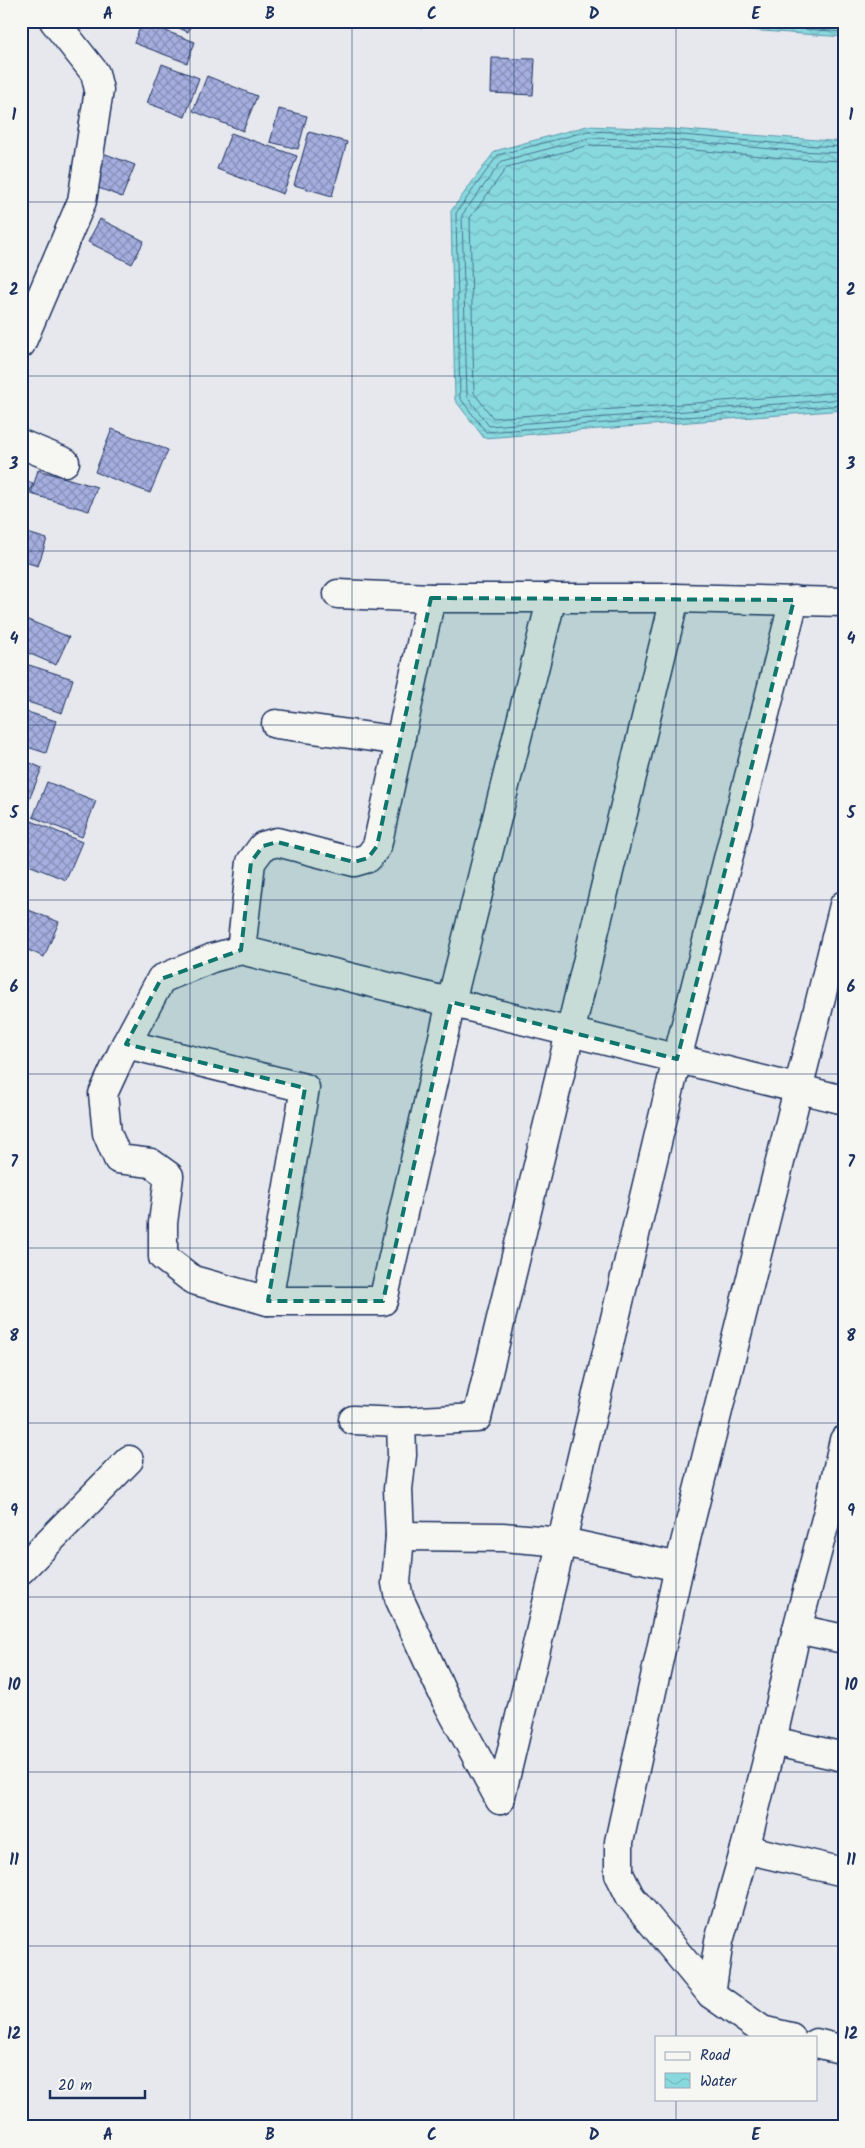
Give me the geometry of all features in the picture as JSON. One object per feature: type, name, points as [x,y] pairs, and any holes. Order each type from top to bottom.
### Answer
[{"type":"street","points":[[21,344],[82,201],[99,90],[95,73],[54,21]]},
{"type":"street","points":[[21,444],[64,462]]},
{"type":"street","points":[[338,594],[431,598],[674,598],[844,602]]},
{"type":"street","points":[[552,597],[451,1002],[383,1300],[268,1301],[193,1280],[163,1257],[163,1223],[169,1176],[151,1163],[118,1159],[107,1133],[103,1094],[126,1044],[161,979],[212,958],[241,950],[451,1002],[568,1033],[844,1100]]},
{"type":"street","points":[[241,950],[252,862],[263,846],[277,842],[354,862],[368,858],[377,846],[431,598]]},
{"type":"street","points":[[353,1420],[401,1422],[477,1418],[674,598]]},
{"type":"street","points":[[401,1422],[402,1454],[398,1489],[400,1536],[396,1582],[399,1598],[446,1700],[500,1800],[677,1059],[794,600]]},
{"type":"street","points":[[276,724],[401,741]]},
{"type":"street","points":[[787,2036],[762,2030],[711,1994],[630,1896],[619,1874],[619,1842],[679,1567],[844,906]]},
{"type":"street","points":[[126,1044],[305,1088],[268,1301]]},
{"type":"street","points":[[711,1994],[719,1941],[745,1849],[797,1629],[836,1513],[844,1440]]},
{"type":"street","points":[[21,1570],[129,1460]]},
{"type":"street","points":[[400,1536],[502,1537],[563,1542],[679,1567]]},
{"type":"street","points":[[797,1629],[844,1639]]},
{"type":"street","points":[[772,1741],[844,1757]]},
{"type":"street","points":[[745,1849],[844,1872]]},
{"type":"street","points":[[818,2044],[844,2050]]},
{"type":"highlighted area","points":[[431,598],[794,600],[677,1059],[451,1002],[383,1301],[268,1301],[305,1088],[126,1044],[161,979],[241,950],[251,862],[263,846],[277,842],[354,862],[368,858],[377,846]]},
{"type":"water","points":[[399,21],[445,21],[421,28]]},
{"type":"water","points":[[627,21],[844,21],[844,37]]},
{"type":"water","points":[[587,126],[671,129],[844,142],[844,410],[484,438],[455,400],[451,211],[495,151]]},
{"type":"building","points":[[163,21],[192,21],[188,32]]},
{"type":"building","points":[[142,22],[195,42],[187,63],[134,43]]},
{"type":"building","points":[[492,58],[535,59],[533,95],[491,93]]},
{"type":"building","points":[[162,64],[199,78],[185,117],[147,103]]},
{"type":"building","points":[[207,76],[257,96],[243,131],[193,111]]},
{"type":"building","points":[[279,109],[307,116],[298,149],[270,142]]},
{"type":"building","points":[[309,132],[347,142],[332,196],[294,185]]},
{"type":"building","points":[[231,133],[297,156],[283,194],[217,169]]},
{"type":"building","points":[[103,153],[135,165],[122,197],[91,185]]},
{"type":"building","points":[[21,189],[28,191],[21,208]]},
{"type":"building","points":[[100,219],[144,241],[132,264],[88,242]]},
{"type":"building","points":[[112,429],[168,450],[150,493],[95,472]]},
{"type":"building","points":[[38,470],[97,487],[89,511],[31,494]]},
{"type":"building","points":[[21,479],[33,483],[21,517]]},
{"type":"building","points":[[21,531],[47,539],[38,566],[21,561]]},
{"type":"building","points":[[21,617],[69,637],[56,665],[21,650]]},
{"type":"building","points":[[29,665],[73,679],[62,713],[21,700],[21,689]]},
{"type":"building","points":[[21,710],[56,721],[46,753],[21,745]]},
{"type":"building","points":[[21,759],[42,768],[27,805],[21,802]]},
{"type":"building","points":[[47,782],[96,801],[82,837],[33,817]]},
{"type":"building","points":[[22,817],[82,842],[66,880],[21,862]]},
{"type":"building","points":[[21,907],[59,922],[44,957],[21,947]]}]
